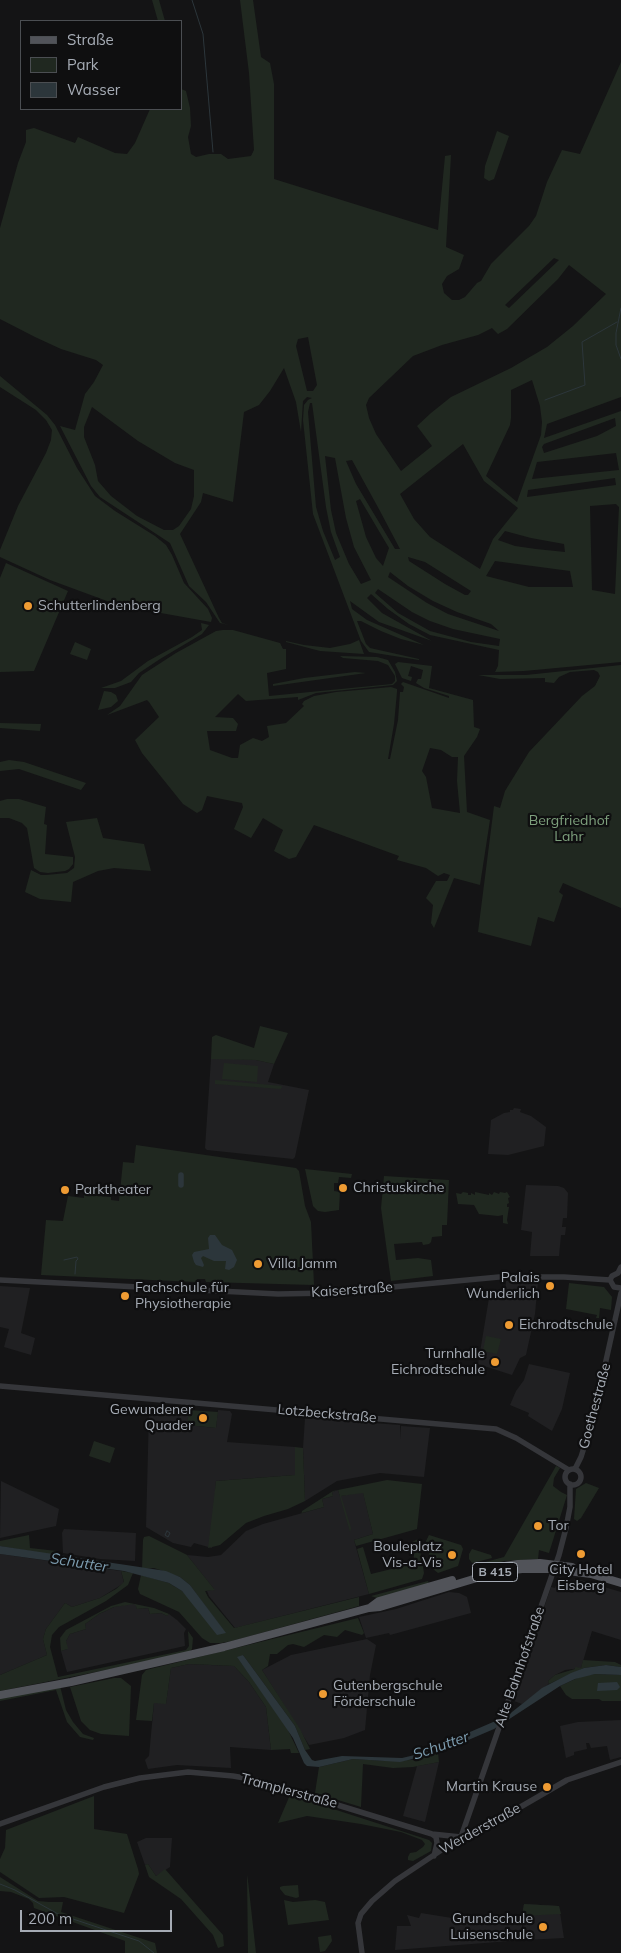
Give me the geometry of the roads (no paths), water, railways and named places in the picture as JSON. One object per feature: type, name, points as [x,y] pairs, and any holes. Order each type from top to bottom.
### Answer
[{"type":"main road","name":"B 415","points":[[0,1695],[159,1663],[369,1608],[380,1608],[497,1572],[554,1567],[591,1574],[621,1584]]},
{"type":"street","points":[[610,1280],[612,1276],[620,1271]]},
{"type":"street","name":"Kaiserstraße","points":[[0,1280],[278,1294],[329,1293],[499,1276],[610,1280]]},
{"type":"street","name":"Goethestraße","points":[[572,1471],[581,1457],[593,1419],[616,1320],[619,1292],[610,1280]]},
{"type":"street","name":"Lotzbeckstraße","points":[[0,1386],[496,1429],[516,1438],[572,1471]]},
{"type":"street","points":[[572,1471],[581,1479],[579,1483],[572,1485],[565,1479],[572,1471]]},
{"type":"street","name":"Alte Bahnhofstraße","points":[[461,1837],[504,1717],[554,1567],[566,1528],[572,1485]]},
{"type":"street","name":"Werderstraße","points":[[362,1953],[358,1923],[361,1914],[366,1907],[395,1881],[461,1837],[469,1836],[479,1831],[567,1780],[621,1762]]},
{"type":"street","name":"Tramplerstraße","points":[[0,1824],[104,1787],[140,1778],[188,1772],[256,1780],[432,1834],[461,1837]]},
{"type":"street","points":[[432,1834],[436,1837],[437,1843],[434,1856]]},
{"type":"water","points":[[210,1235],[215,1235],[222,1245],[232,1250],[237,1260],[234,1267],[229,1270],[225,1269],[226,1261],[214,1261],[203,1256],[201,1258],[203,1267],[196,1265],[192,1255],[194,1252],[209,1249],[208,1238]]},
{"type":"water","name":"Schutter","points":[[0,1546],[166,1571],[180,1577],[190,1585],[226,1633],[217,1635],[182,1591],[169,1583],[124,1571],[0,1554]]},
{"type":"water","name":"Schutter","points":[[243,1655],[295,1726],[305,1750],[312,1760],[315,1761],[342,1756],[402,1758],[419,1754],[507,1716],[542,1688],[571,1673],[584,1668],[606,1665],[621,1667],[621,1675],[595,1674],[575,1679],[560,1686],[494,1729],[438,1753],[400,1762],[353,1759],[319,1767],[307,1766],[304,1763],[293,1738],[237,1657]]},
{"type":"water","points":[[617,1682],[620,1687],[617,1690],[597,1691],[598,1683]]},
{"type":"waterway","points":[[192,0],[203,34],[213,152]]},
{"type":"waterway","points":[[621,308],[616,333],[616,345],[621,359]]},
{"type":"waterway","points":[[545,400],[585,385],[582,342],[617,322]]},
{"type":"waterway","points":[[181,1175],[181,1185]]},
{"type":"waterway","points":[[64,1260],[77,1257],[75,1274]]},
{"type":"waterway","points":[[167,1531],[170,1533],[168,1537],[165,1535],[167,1531]]},
{"type":"waterway","points":[[0,1884],[15,1890],[58,1914],[139,1941],[154,1953]]},
{"type":"place","name":"Schutterlindenberg","points":[[28,606]]},
{"type":"place","name":"Christuskirche","points":[[343,1188]]},
{"type":"place","name":"Parktheater","points":[[65,1190]]},
{"type":"place","name":"Villa Jamm","points":[[258,1264]]},
{"type":"place","name":"Palais Wunderlich","points":[[550,1286]]},
{"type":"place","name":"Fachschule für Physiotherapie","points":[[125,1296]]},
{"type":"place","name":"Eichrodtschule","points":[[509,1325]]},
{"type":"place","name":"Turnhalle Eichrodtschule","points":[[495,1362]]},
{"type":"place","name":"Gewundener Quader","points":[[203,1418]]},
{"type":"place","name":"Tor","points":[[538,1526]]},
{"type":"place","name":"City Hotel Eisberg","points":[[581,1554]]},
{"type":"place","name":"Bouleplatz Vis-a-Vis","points":[[452,1555]]},
{"type":"place","name":"Gutenbergschule Förderschule","points":[[323,1694]]},
{"type":"place","name":"Martin Krause","points":[[547,1787]]},
{"type":"place","name":"Grundschule Luisenschule","points":[[543,1927]]},
{"type":"park label","name":"Bergfriedhof Lahr","points":[[569,830]]}]
